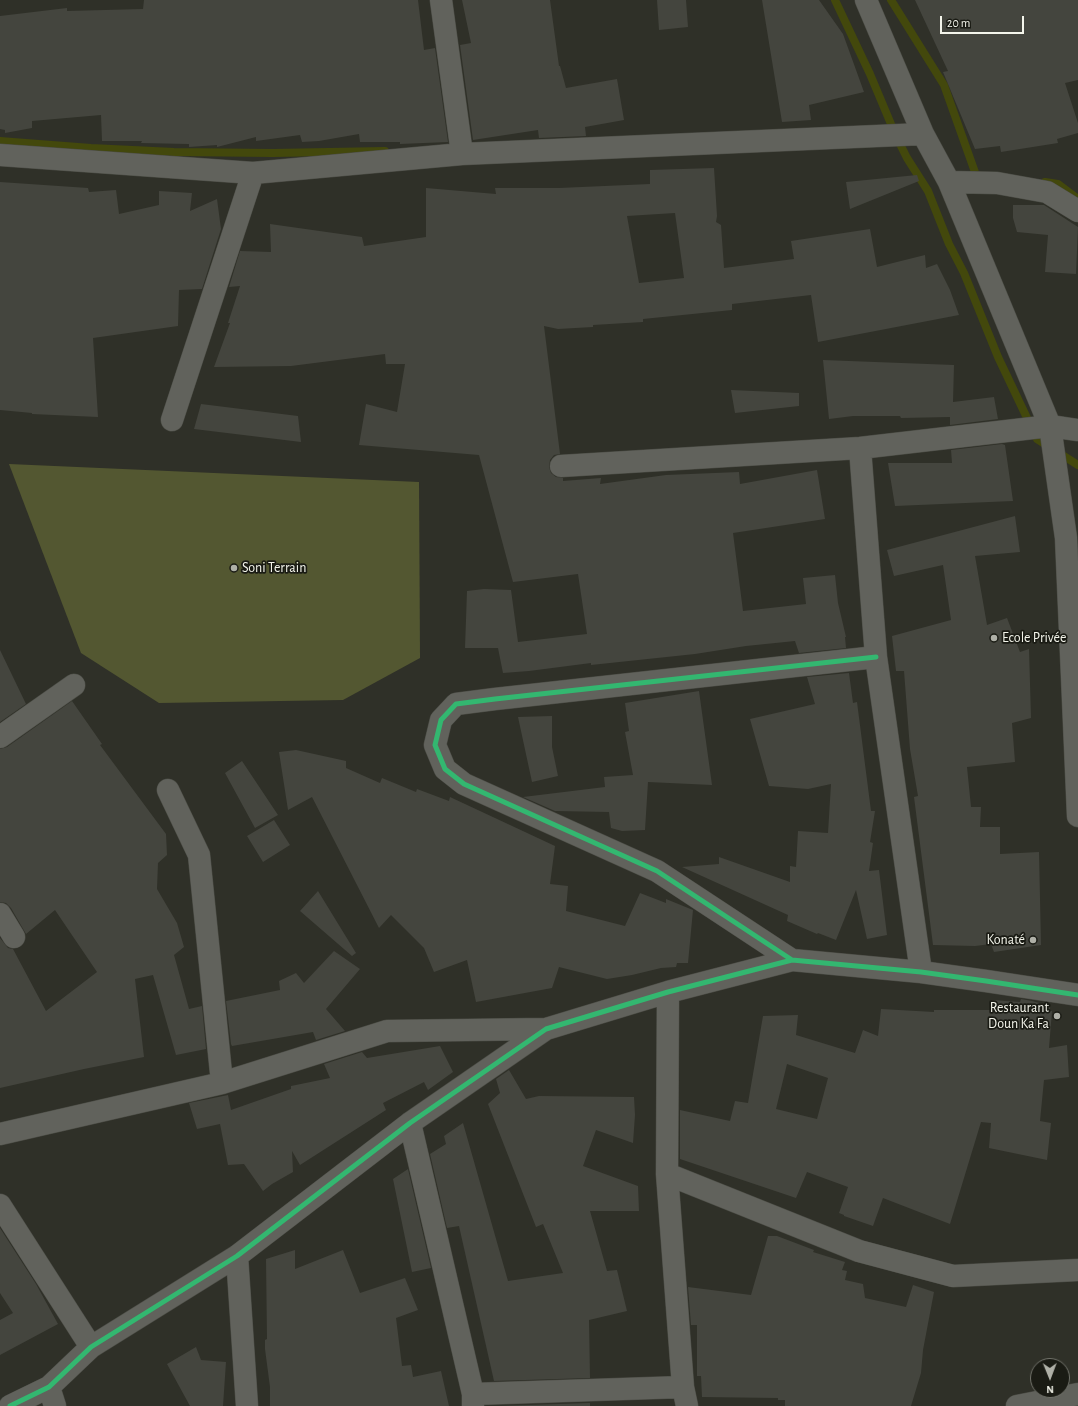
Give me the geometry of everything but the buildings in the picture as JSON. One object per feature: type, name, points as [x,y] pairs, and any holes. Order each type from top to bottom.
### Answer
[{"type":"street","points":[[441,0],[462,154]]},
{"type":"street","points":[[866,0],[922,134],[949,182],[1050,426],[1066,538],[1078,816]]},
{"type":"street","points":[[0,156],[253,173],[462,154],[922,134]]},
{"type":"street","points":[[172,420],[253,173]]},
{"type":"street","points":[[949,182],[997,184],[1047,192],[1078,212]]},
{"type":"street","points":[[561,466],[860,448],[1050,426],[1078,430]]},
{"type":"street","points":[[860,448],[876,657],[921,972]]},
{"type":"street","points":[[792,960],[657,871],[464,784],[445,769],[436,745],[441,720],[456,704],[876,657]]},
{"type":"street","points":[[0,737],[74,685]]},
{"type":"street","points":[[168,790],[199,855],[222,1083]]},
{"type":"street","points":[[0,914],[14,937]]},
{"type":"street","points":[[0,1134],[222,1083],[387,1031],[546,1029],[668,992],[792,960],[921,972],[1078,995]]},
{"type":"street","points":[[410,1123],[473,1400],[687,1400],[667,1174],[668,992]]},
{"type":"street","points":[[10,1406],[52,1396],[91,1347],[237,1256],[410,1123],[546,1029]]},
{"type":"street","points":[[667,1174],[859,1251],[953,1276],[1078,1270]]},
{"type":"street","points":[[0,1205],[91,1347]]},
{"type":"street","points":[[237,1256],[247,1406]]},
{"type":"street","points":[[1017,1406],[1078,1394]]},
{"type":"green space","name":"Soni Terrain","points":[[9,464],[419,482],[420,658],[343,700],[159,703],[81,653]]},
{"type":"waterway","points":[[835,0],[870,74],[896,136],[907,158],[928,191],[949,244],[964,273],[998,357],[1037,439],[1078,465]]},
{"type":"waterway","points":[[891,0],[944,85],[976,175],[983,176]]},
{"type":"waterway","points":[[0,141],[91,148],[174,152],[273,153],[385,151]]},
{"type":"waterway","points":[[1045,182],[1058,184],[1078,199]]},
{"type":"cycle path","points":[[792,960],[657,871],[464,784],[445,769],[435,745],[441,720],[456,704],[876,657]]},
{"type":"cycle path","points":[[10,1406],[49,1387],[91,1347],[237,1256],[410,1123],[546,1029],[668,992],[792,960],[921,972],[1078,995]]},
{"type":"place","name":"Soni Terrain","points":[[234,568]]},
{"type":"place","name":"Ecole Privée","points":[[994,638]]},
{"type":"place","name":"Konaté","points":[[1033,940]]},
{"type":"place","name":"Restaurant Doun Ka Fa","points":[[1057,1016]]}]
